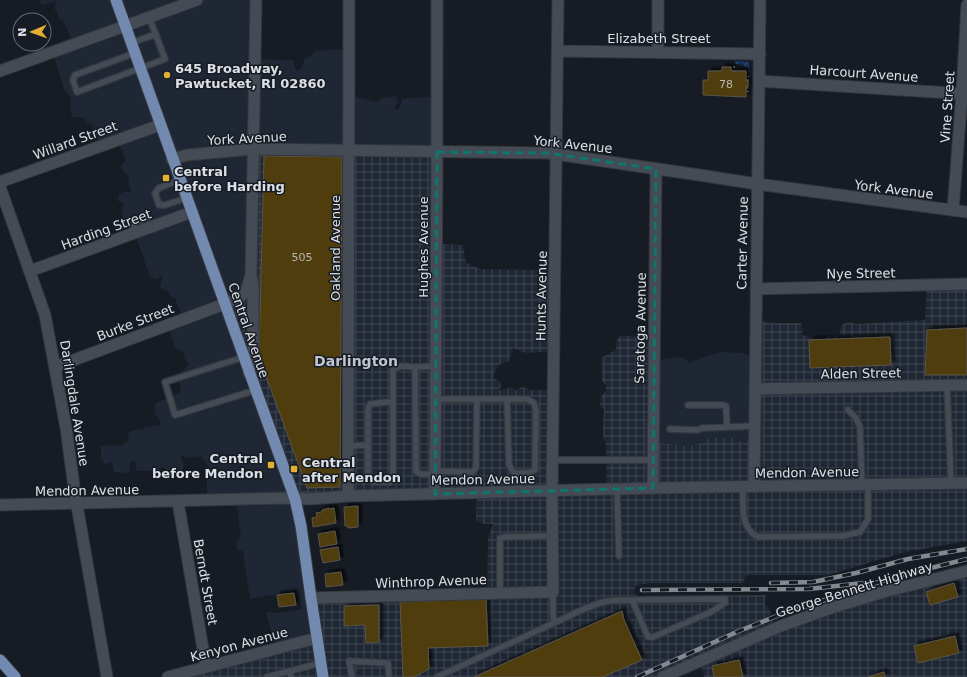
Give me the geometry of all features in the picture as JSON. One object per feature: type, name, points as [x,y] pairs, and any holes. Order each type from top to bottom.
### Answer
[{"type":"main road","name":"Central Avenue","points":[[116,0],[295,499],[301,526],[310,598],[323,677]]},
{"type":"main road","points":[[0,660],[15,677]]},
{"type":"street","points":[[0,71],[197,0]]},
{"type":"street","points":[[249,373],[253,356],[254,288],[251,275],[256,0]]},
{"type":"street","name":"Oakland Avenue","points":[[348,496],[350,150],[349,0]]},
{"type":"street","name":"Hughes Avenue","points":[[435,494],[437,0]]},
{"type":"street","name":"Hunts Avenue","points":[[552,592],[558,0]]},
{"type":"street","points":[[658,0],[658,52]]},
{"type":"street","name":"Carter Avenue","points":[[748,487],[754,426],[755,389],[760,0]]},
{"type":"street","name":"Vine Street","points":[[953,210],[965,93],[967,5]]},
{"type":"street","name":"Elizabeth Street","points":[[558,51],[760,54]]},
{"type":"street","name":"Harcourt Avenue","points":[[759,81],[965,93]]},
{"type":"street","name":"Willard Street","points":[[0,182],[160,125]]},
{"type":"street","name":"York Avenue","points":[[172,159],[188,155],[253,149],[556,154],[757,184],[967,212]]},
{"type":"street","name":"Saratoga Avenue","points":[[653,488],[656,169]]},
{"type":"street","name":"Darlingdale Avenue","points":[[0,187],[45,315],[55,367],[106,677]]},
{"type":"street","name":"Harding Street","points":[[30,272],[192,212]]},
{"type":"street","name":"Burke Street","points":[[55,367],[238,299],[247,289],[251,275]]},
{"type":"street","name":"Nye Street","points":[[756,289],[967,284]]},
{"type":"street","name":"Alden Street","points":[[755,389],[967,385]]},
{"type":"street","name":"Mendon Avenue","points":[[0,505],[295,499],[348,496],[653,488],[967,483]]},
{"type":"street","name":"Berndt Street","points":[[178,502],[206,667]]},
{"type":"street","name":"George Bennett Highway","points":[[663,677],[788,623],[831,608],[887,591],[967,571]]},
{"type":"street","name":"Winthrop Avenue","points":[[310,598],[552,592]]},
{"type":"street","name":"Kenyon Avenue","points":[[168,677],[317,638]]},
{"type":"lane","points":[[135,53],[75,75],[73,80],[77,92],[165,59],[150,17]]},
{"type":"lane","points":[[131,43],[156,34]]},
{"type":"lane","points":[[180,180],[158,188],[155,193],[159,205],[165,205],[187,198]]},
{"type":"lane","points":[[135,233],[133,228],[135,223],[148,218]]},
{"type":"lane","points":[[244,357],[165,382],[175,415],[256,390]]},
{"type":"lane","points":[[393,404],[388,402],[370,404],[368,410],[368,478],[372,482],[391,482],[393,477],[393,404],[393,369],[401,366],[436,366]]},
{"type":"lane","points":[[415,366],[416,471],[420,474],[472,472],[476,468],[477,399]]},
{"type":"lane","points":[[947,385],[950,484]]},
{"type":"lane","points":[[436,399],[477,399],[507,399],[527,399],[534,403],[536,412],[535,470],[529,473],[514,473],[509,466],[507,399]]},
{"type":"lane","points":[[688,405],[726,406],[727,427]]},
{"type":"lane","points":[[748,487],[743,507],[748,528],[752,534],[758,537],[842,536],[860,532],[868,520],[860,427],[856,418],[848,410]]},
{"type":"lane","points":[[670,429],[697,430],[702,428],[754,426]]},
{"type":"lane","points":[[348,446],[368,445]]},
{"type":"lane","points":[[553,460],[653,460]]},
{"type":"lane","points":[[617,489],[619,556]]},
{"type":"lane","points":[[500,593],[500,538],[552,536]]},
{"type":"lane","points":[[552,592],[554,623]]},
{"type":"lane","points":[[437,677],[596,605],[616,600],[632,600],[725,600],[725,603],[711,612],[653,638],[648,637],[632,600]]},
{"type":"lane","points":[[352,677],[350,661],[388,663],[389,677]]},
{"type":"lane","points":[[267,677],[291,674],[321,663]]},
{"type":"path","points":[[734,66],[734,71]]},
{"type":"highlighted area","points":[[437,152],[548,153],[656,169],[653,488],[435,494]]},
{"type":"shaded area","points":[[40,0],[258,0],[257,59],[293,60],[296,71],[301,69],[305,58],[311,56],[315,51],[336,49],[349,51],[351,96],[377,102],[381,98],[396,96],[398,102],[395,110],[400,108],[402,99],[436,96],[438,142],[294,490],[318,635],[275,646],[266,612],[280,613],[302,609],[296,590],[250,599],[243,551],[238,550],[236,546],[237,541],[241,536],[236,500],[207,500],[207,477],[211,471],[201,456],[188,458],[181,455],[181,459],[184,464],[182,470],[166,470],[162,466],[160,471],[137,471],[135,462],[131,461],[129,473],[114,472],[112,462],[105,464],[101,459],[101,446],[122,445],[129,440],[127,434],[131,431],[138,429],[142,430],[144,427],[161,425],[160,420],[154,413],[156,403],[181,392],[179,375],[189,364],[185,359],[183,351],[176,349],[168,326],[182,317],[175,298],[171,297],[168,292],[160,287],[163,275],[156,279],[150,277],[135,234],[129,233],[122,215],[123,203],[118,201],[119,194],[127,191],[131,194],[131,190],[128,175],[125,174],[121,167],[126,161],[118,141],[99,144],[92,124],[86,123],[83,117],[72,117],[70,108],[71,98],[64,89],[53,53],[72,42],[64,21],[59,19],[57,11],[54,9],[56,1],[42,5]]},
{"type":"shaded area","points":[[735,61],[749,63],[750,74],[745,66],[735,64]]},
{"type":"shaded area","points":[[438,150],[438,244],[463,245],[466,263],[480,269],[536,270],[555,273],[556,351],[526,353],[513,348],[509,361],[500,364],[494,373],[494,378],[500,382],[501,386],[499,390],[511,388],[516,390],[522,387],[531,390],[554,390],[555,489],[607,488],[606,445],[603,434],[604,410],[600,405],[601,396],[606,391],[606,386],[602,381],[601,358],[616,350],[617,339],[621,336],[656,337],[658,443],[689,446],[701,443],[706,439],[718,437],[726,438],[729,436],[739,441],[757,439],[761,321],[773,323],[801,323],[803,330],[801,335],[810,338],[840,335],[841,325],[849,322],[856,324],[925,320],[927,285],[967,284],[967,541],[905,552],[828,575],[748,575],[745,577],[743,583],[651,583],[636,585],[634,592],[637,596],[766,595],[765,604],[770,610],[774,627],[967,570],[967,677],[704,677],[701,662],[663,677],[169,677],[318,635],[315,602],[487,593],[488,538],[493,524],[484,524],[476,520],[477,493],[297,498],[228,304],[247,292],[256,151]]},
{"type":"shaded area","points":[[723,352],[741,353],[757,357],[757,439],[739,441],[729,436],[726,438],[718,437],[706,439],[701,443],[689,446],[658,443],[656,360],[682,357],[690,363],[709,355]]},
{"type":"building","points":[[722,67],[731,67],[731,71],[746,71],[746,81],[748,81],[748,87],[746,87],[746,97],[703,95],[703,80],[708,80],[708,71],[722,71]]},
{"type":"building","points":[[264,156],[342,157],[340,487],[307,488],[259,357]]},
{"type":"building","points":[[967,328],[967,375],[925,375],[927,330]]},
{"type":"building","points":[[890,337],[891,365],[810,368],[809,340]]},
{"type":"building","points":[[358,506],[358,527],[348,528],[348,526],[345,526],[344,507]]},
{"type":"building","points":[[334,508],[336,523],[313,527],[312,518],[317,517],[316,513],[322,512],[322,510]]},
{"type":"building","points":[[335,531],[337,544],[320,547],[318,534]]},
{"type":"building","points":[[338,547],[340,560],[323,563],[320,550]]},
{"type":"building","points":[[341,572],[343,585],[326,587],[325,574]]},
{"type":"building","points":[[954,583],[958,597],[930,605],[926,592]]},
{"type":"building","points":[[294,593],[296,605],[279,607],[277,595]]},
{"type":"building","points":[[486,599],[488,646],[428,648],[429,669],[414,677],[403,677],[400,602]]},
{"type":"building","points":[[379,605],[379,642],[366,643],[365,625],[344,626],[344,606]]},
{"type":"building","points":[[622,611],[624,620],[642,660],[603,677],[474,677]]},
{"type":"building","points":[[955,636],[959,653],[918,663],[914,646]]},
{"type":"building","points":[[739,660],[743,677],[714,677],[712,666]]},
{"type":"building","points":[[884,672],[885,677],[868,677]]},
{"type":"railway","points":[[771,583],[813,582],[856,573],[908,559],[967,549]]},
{"type":"railway","points":[[637,677],[739,631],[777,616],[891,578],[967,559]]},
{"type":"railway","points":[[642,590],[809,589],[863,583]]},
{"type":"place","name":"645 Broadway, Pawtucket, RI 02860","points":[[167,75]]},
{"type":"place","name":"Central before Harding","points":[[166,178]]},
{"type":"place","name":"Central before Mendon","points":[[271,465]]},
{"type":"place","name":"Central after Mendon","points":[[294,469]]},
{"type":"district","name":"Darlington","points":[[356,361]]}]
